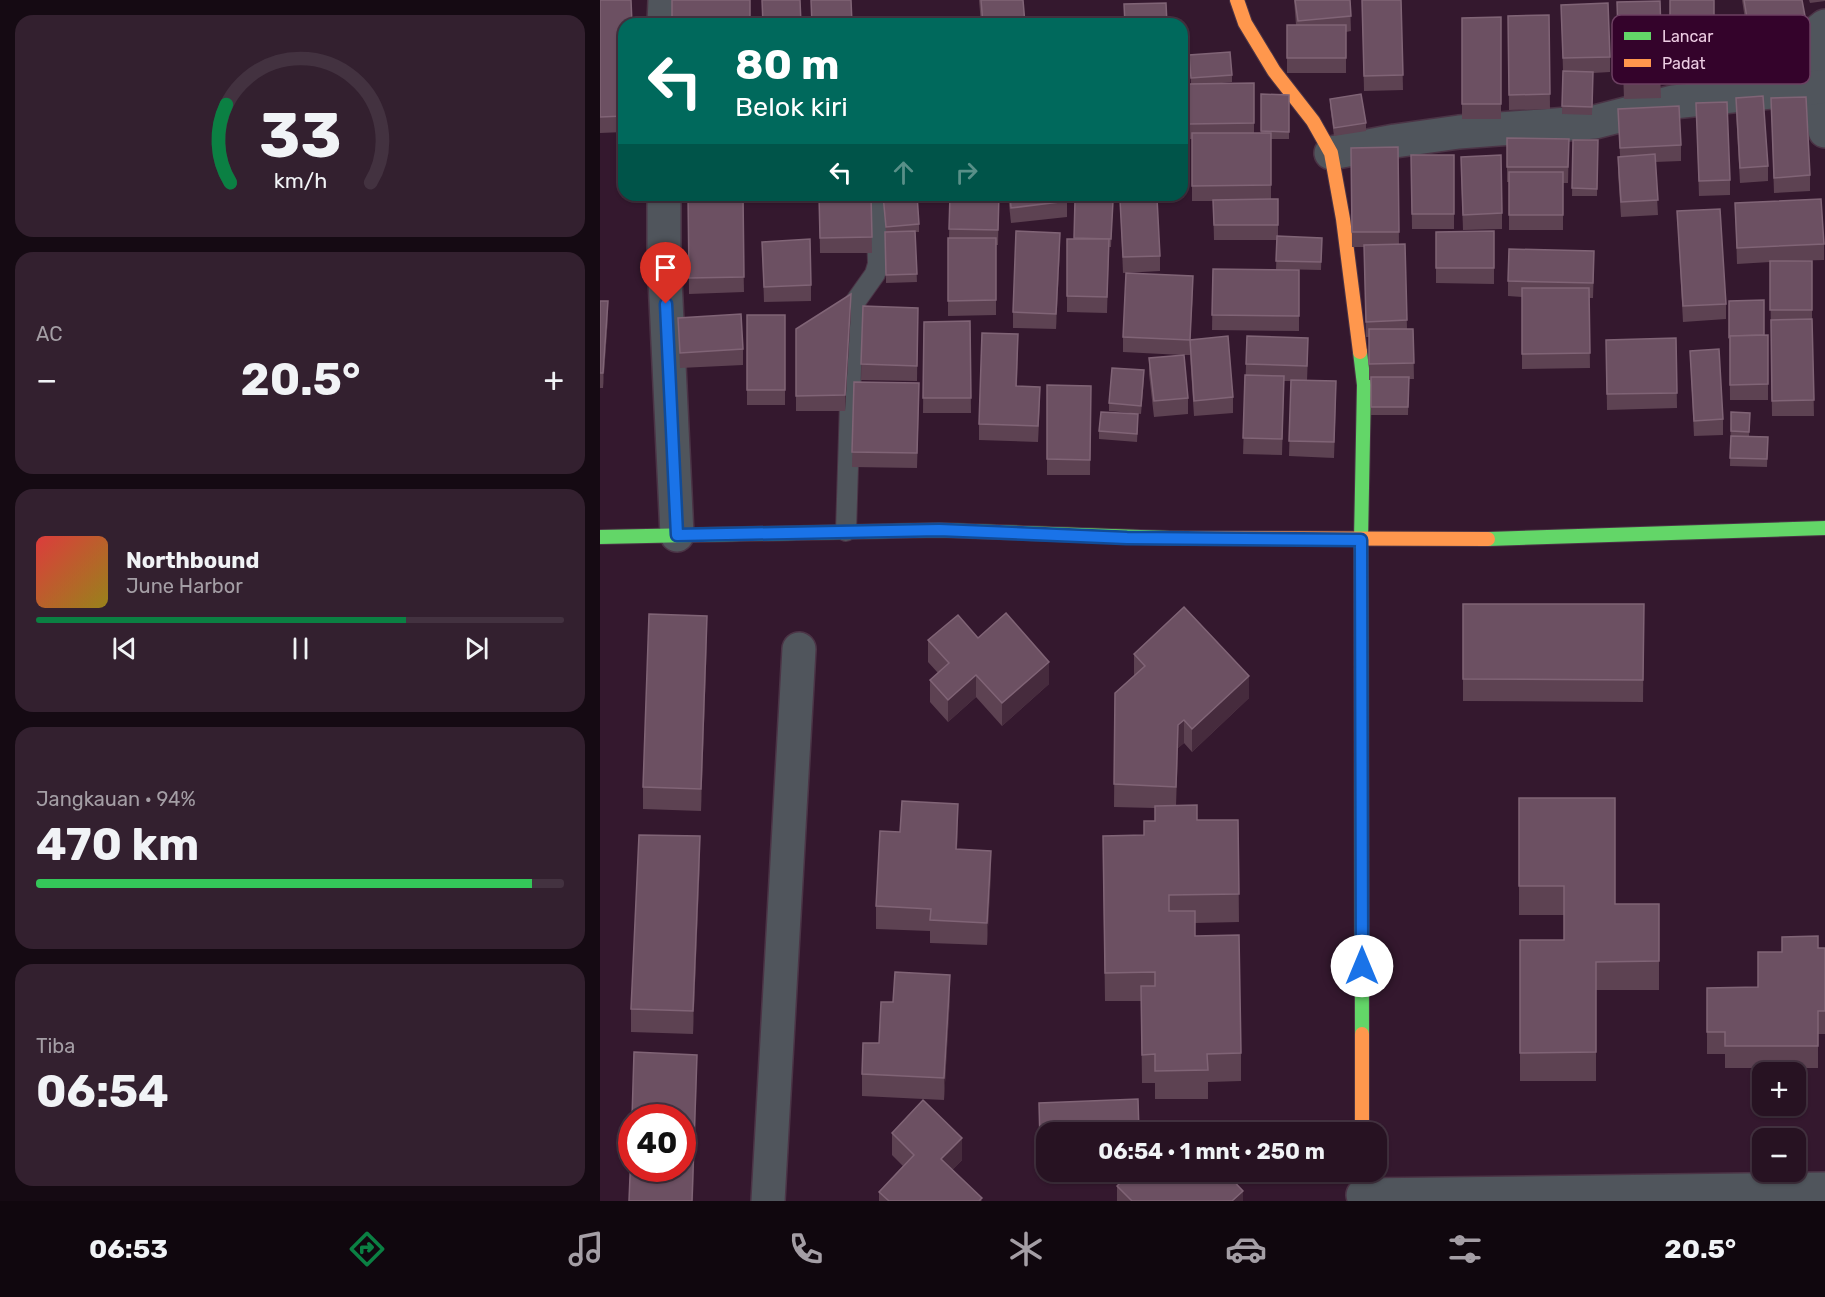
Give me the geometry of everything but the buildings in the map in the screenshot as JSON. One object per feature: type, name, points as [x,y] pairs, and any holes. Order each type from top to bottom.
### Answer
[{"type":"main road","points":[[1237,0],[1245,23],[1274,71],[1301,104],[1331,153],[1343,219],[1364,385],[1361,540],[1362,1122]]},
{"type":"main road","points":[[600,537],[939,530],[1127,538],[1468,540],[1825,528]]},
{"type":"street","points":[[664,0],[664,18]]},
{"type":"street","points":[[1825,26],[1820,30],[1820,87],[1825,131]]},
{"type":"street","points":[[1331,153],[1459,132],[1595,122],[1673,102],[1820,87]]},
{"type":"street","points":[[664,201],[664,258],[677,535]]},
{"type":"street","points":[[768,1201],[799,649]]},
{"type":"street","points":[[1362,1189],[1825,1189]]},
{"type":"lane","points":[[846,531],[853,305],[875,273],[878,264],[876,201]]},
{"type":"traffic: fast","points":[[1360,352],[1364,385],[1361,540],[1362,1034]]},
{"type":"traffic: fast","points":[[1488,539],[1825,528]]},
{"type":"traffic: fast","points":[[600,537],[939,530],[1170,538]]},
{"type":"traffic: slow","points":[[1237,0],[1245,23],[1274,71],[1313,121],[1331,153],[1343,219],[1360,352]]},
{"type":"traffic: slow","points":[[1170,538],[1488,539]]},
{"type":"traffic: slow","points":[[1362,1034],[1362,1122]]},
{"type":"route","points":[[666,304],[677,535],[939,530],[1127,538],[1361,540],[1362,966]]}]
